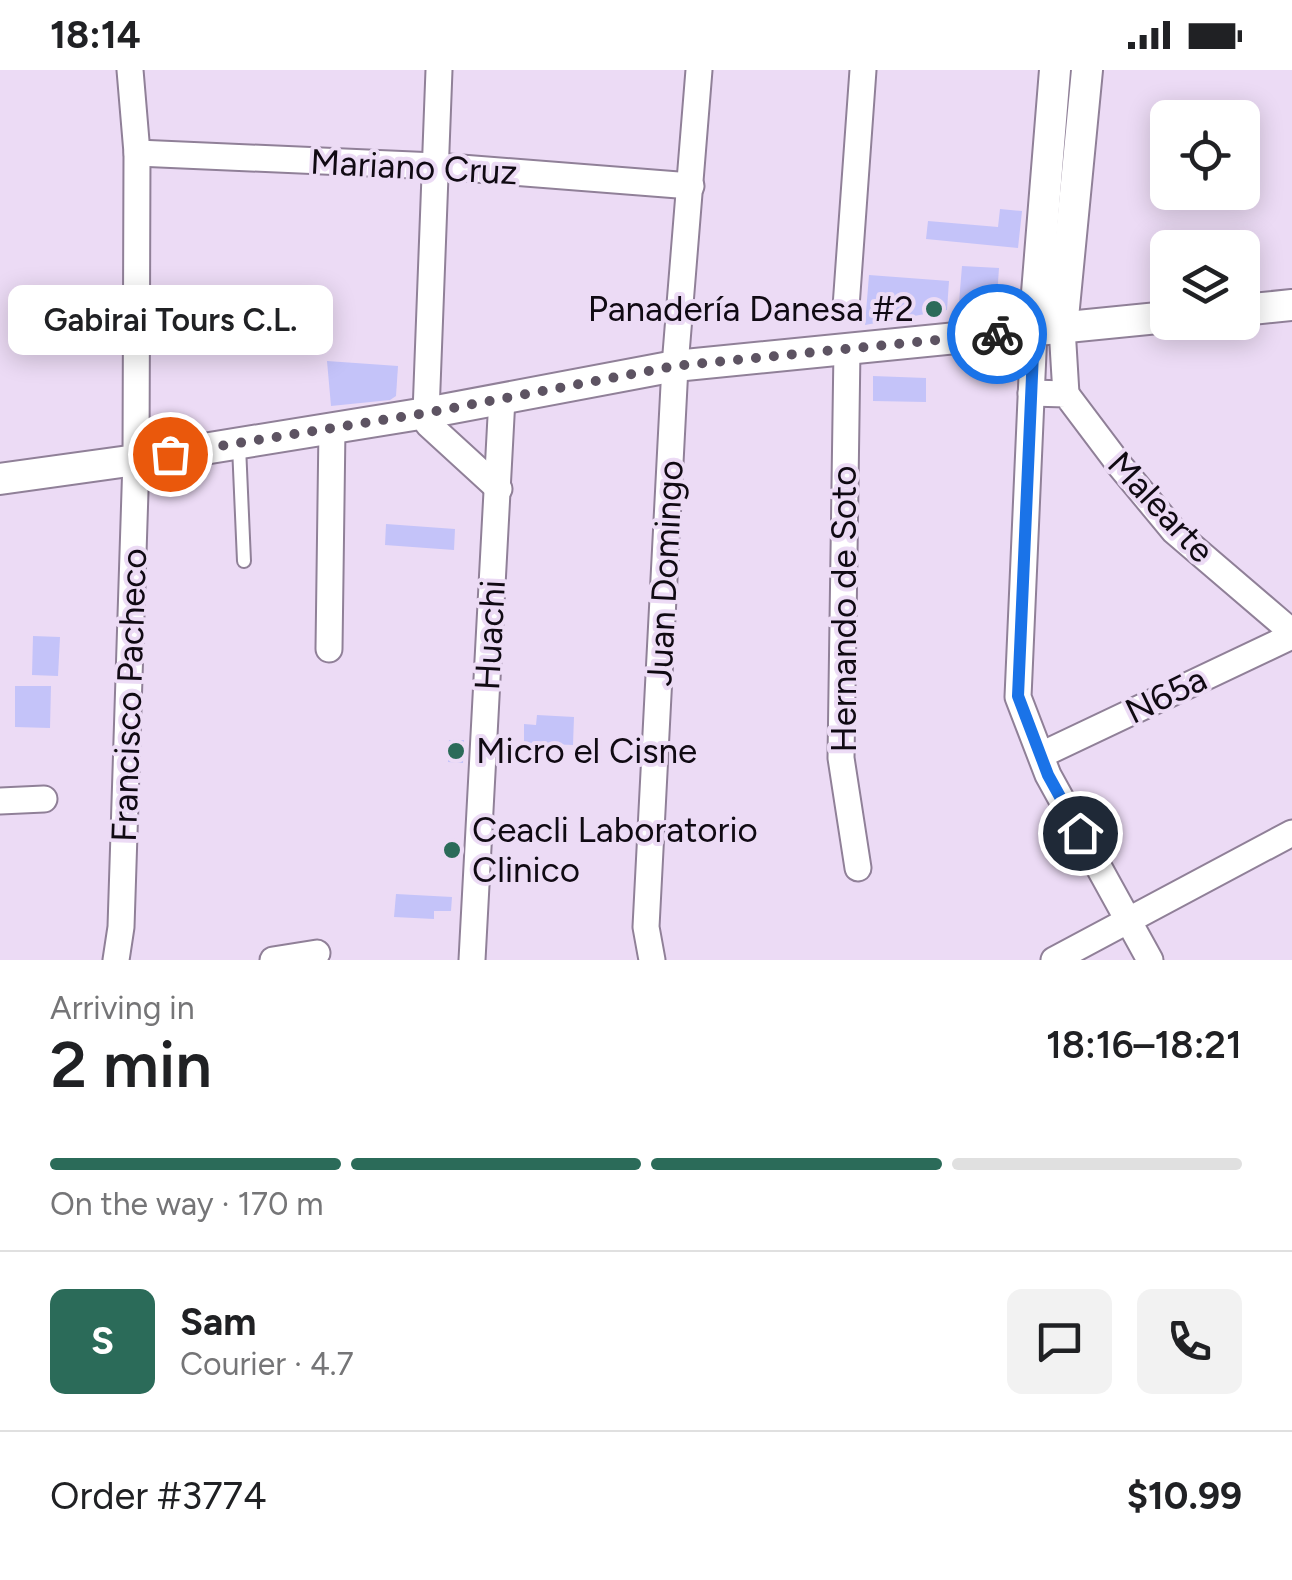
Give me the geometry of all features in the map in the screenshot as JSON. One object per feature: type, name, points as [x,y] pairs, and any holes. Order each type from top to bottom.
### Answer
[{"type":"street","name":"Francisco Pacheco","points":[[116,960],[121,927],[136,460],[137,153],[130,70]]},
{"type":"street","points":[[440,70],[426,413],[428,424],[499,489]]},
{"type":"street","name":"Juan Domingo","points":[[652,960],[646,927],[675,366],[698,70]]},
{"type":"street","points":[[846,306],[863,70]]},
{"type":"street","points":[[1031,392],[1066,394],[1048,329],[1055,70]]},
{"type":"street","points":[[1087,70],[1048,329],[1031,392],[1018,696],[1048,775],[1150,960]]},
{"type":"street","name":"Mariano Cruz","points":[[137,153],[436,166],[691,186]]},
{"type":"street","points":[[1260,308],[1292,305]]},
{"type":"street","points":[[0,479],[426,413],[675,366],[1150,319]]},
{"type":"street","name":"Hernando de Soto","points":[[847,348],[841,758],[858,868]]},
{"type":"street","name":"Malearte","points":[[1066,394],[1120,468],[1174,532],[1292,634]]},
{"type":"street","name":"Huachi","points":[[472,960],[502,398]]},
{"type":"street","points":[[330,650],[332,428]]},
{"type":"street","name":"N65a","points":[[1041,754],[1292,634]]},
{"type":"street","points":[[0,801],[44,798]]},
{"type":"street","points":[[1054,960],[1292,832]]},
{"type":"street","points":[[273,960],[317,953]]},
{"type":"lane","points":[[239,443],[244,561]]},
{"type":"building","points":[[1000,209],[1022,211],[1018,248],[926,239],[928,221],[998,227]]},
{"type":"building","points":[[962,266],[999,268],[997,297],[974,296],[973,312],[958,315]]},
{"type":"building","points":[[869,275],[949,281],[947,310],[865,325]]},
{"type":"building","points":[[974,350],[999,350],[1007,356],[1007,367],[974,368]]},
{"type":"building","points":[[327,361],[398,366],[396,396],[390,400],[331,406]]},
{"type":"building","points":[[873,376],[926,378],[926,402],[873,401]]},
{"type":"building","points":[[386,524],[455,529],[454,550],[385,545]]},
{"type":"building","points":[[33,636],[60,637],[58,676],[32,675]]},
{"type":"building","points":[[15,686],[51,686],[50,728],[15,727]]},
{"type":"building","points":[[537,715],[574,717],[573,745],[524,743],[524,724],[536,725]]},
{"type":"building","name":"Micro el Cisne","points":[[449,740],[464,740],[463,763],[448,762]]},
{"type":"building","name":"Ceacli Laboratorio Clinico","points":[[443,842],[462,844],[461,858],[441,856]]},
{"type":"building","points":[[396,894],[452,897],[451,911],[434,911],[434,919],[394,917]]},
{"type":"way so far","points":[[170,454],[426,413],[675,366],[997,334]]},
{"type":"place","name":"Panadería Danesa #2","points":[[934,309]]},
{"type":"place","name":"Gabirai Tours C.L.","points":[[170,454]]},
{"type":"place","name":"Micro el Cisne","points":[[456,751]]},
{"type":"place","name":"Ceacli Laboratorio Clinico","points":[[452,850]]},
{"type":"route","points":[[997,334],[1034,330],[1018,696],[1048,775],[1080,833]]}]
